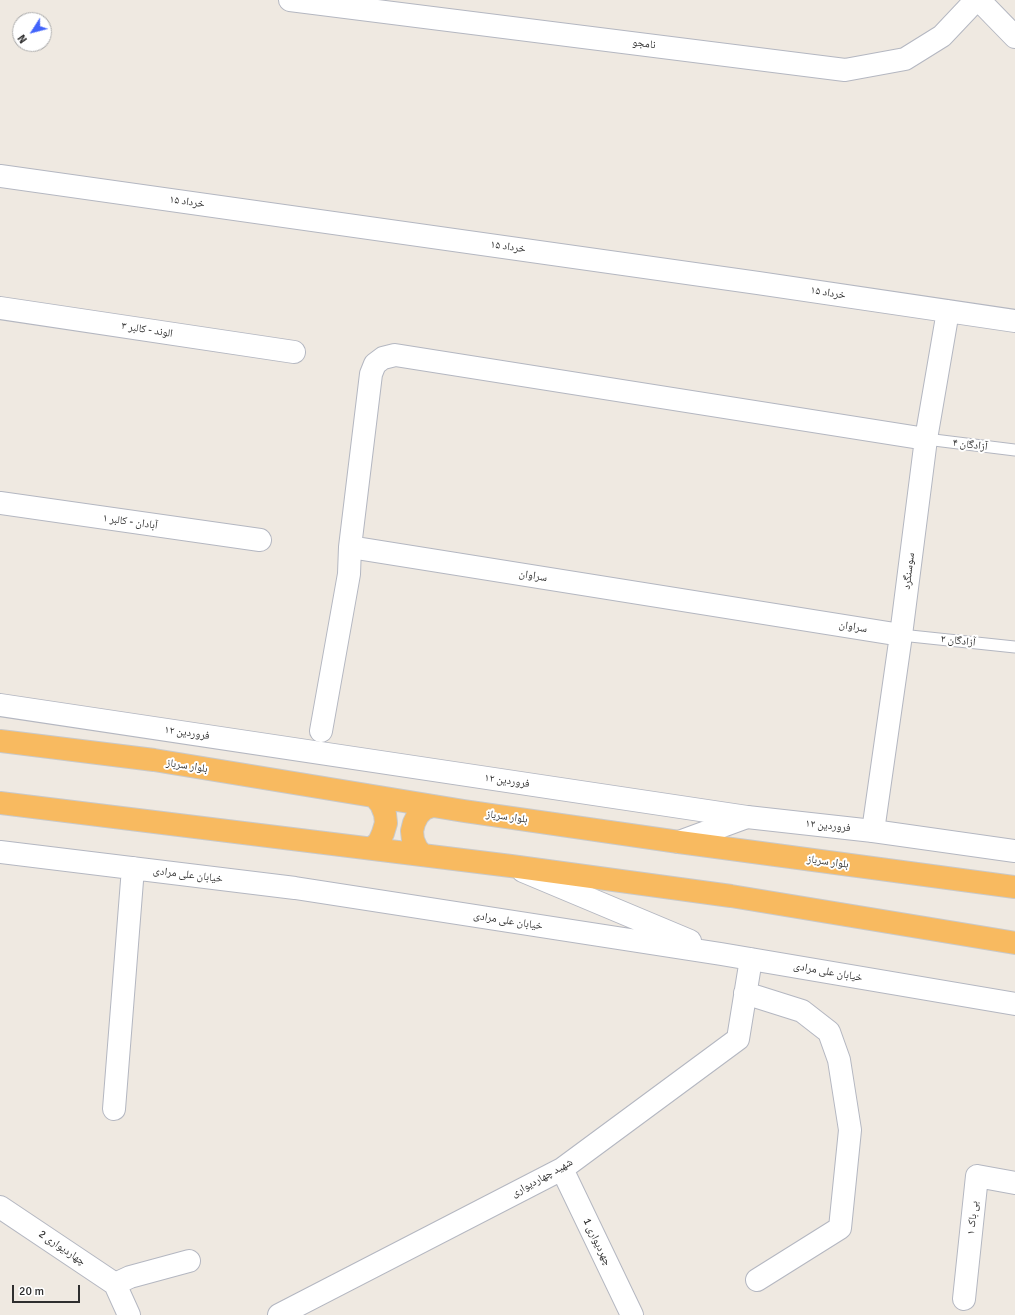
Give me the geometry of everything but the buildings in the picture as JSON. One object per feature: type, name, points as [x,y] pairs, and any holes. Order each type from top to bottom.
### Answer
[{"type":"highway","name":"بلوار سرباز","points":[[3,740],[154,760],[432,806],[679,842],[1015,887]]},
{"type":"highway","points":[[372,848],[379,842],[386,823],[385,814],[381,804],[375,797]]},
{"type":"highway","points":[[0,803],[423,854],[731,896],[1015,943]]},
{"type":"highway","points":[[423,854],[417,848],[413,840],[413,827],[418,815],[424,809],[432,806]]},
{"type":"street","name":"نامجو","points":[[290,0],[397,7],[845,70],[905,59],[942,36],[976,0]]},
{"type":"street","points":[[979,0],[1015,37]]},
{"type":"street","name":"۱۵ خرداد","points":[[0,176],[742,280],[1015,321]]},
{"type":"street","name":"الوند - کالبر ۳","points":[[0,308],[294,352]]},
{"type":"street","name":"سوسنگرد","points":[[873,831],[901,635],[926,439],[948,311]]},
{"type":"street","points":[[321,731],[349,574],[350,547],[371,374],[375,364],[383,358],[395,355],[926,439]]},
{"type":"street","name":"آبادان - کالبر ۱","points":[[0,503],[260,540]]},
{"type":"street","name":"سراوان","points":[[350,547],[901,635]]},
{"type":"street","name":"۱۲ فروردین","points":[[0,705],[747,817],[873,831],[1015,851]]},
{"type":"street","points":[[679,842],[747,817]]},
{"type":"street","name":"خیابان علی مرادی","points":[[0,852],[295,888],[721,954],[1015,1004]]},
{"type":"street","points":[[511,866],[721,954]]},
{"type":"street","points":[[114,1109],[134,868]]},
{"type":"street","name":"شهید چهاردیواری","points":[[279,1315],[562,1169],[738,1039],[751,960]]},
{"type":"street","points":[[745,993],[802,1011],[829,1032],[839,1060],[850,1130],[840,1228],[756,1280]]},
{"type":"street","name":"چهردیواری 1","points":[[562,1169],[632,1315]]},
{"type":"street","name":"بی باک ۱","points":[[964,1299],[977,1176],[1015,1183]]},
{"type":"street","name":"چهاردیواری 2","points":[[0,1207],[115,1284]]},
{"type":"street","points":[[129,1315],[115,1284],[130,1276],[189,1261]]},
{"type":"lane","name":"آزادگان ۴","points":[[926,439],[1015,450]]},
{"type":"lane","name":"آزادگان ۲","points":[[901,635],[1015,647]]}]
